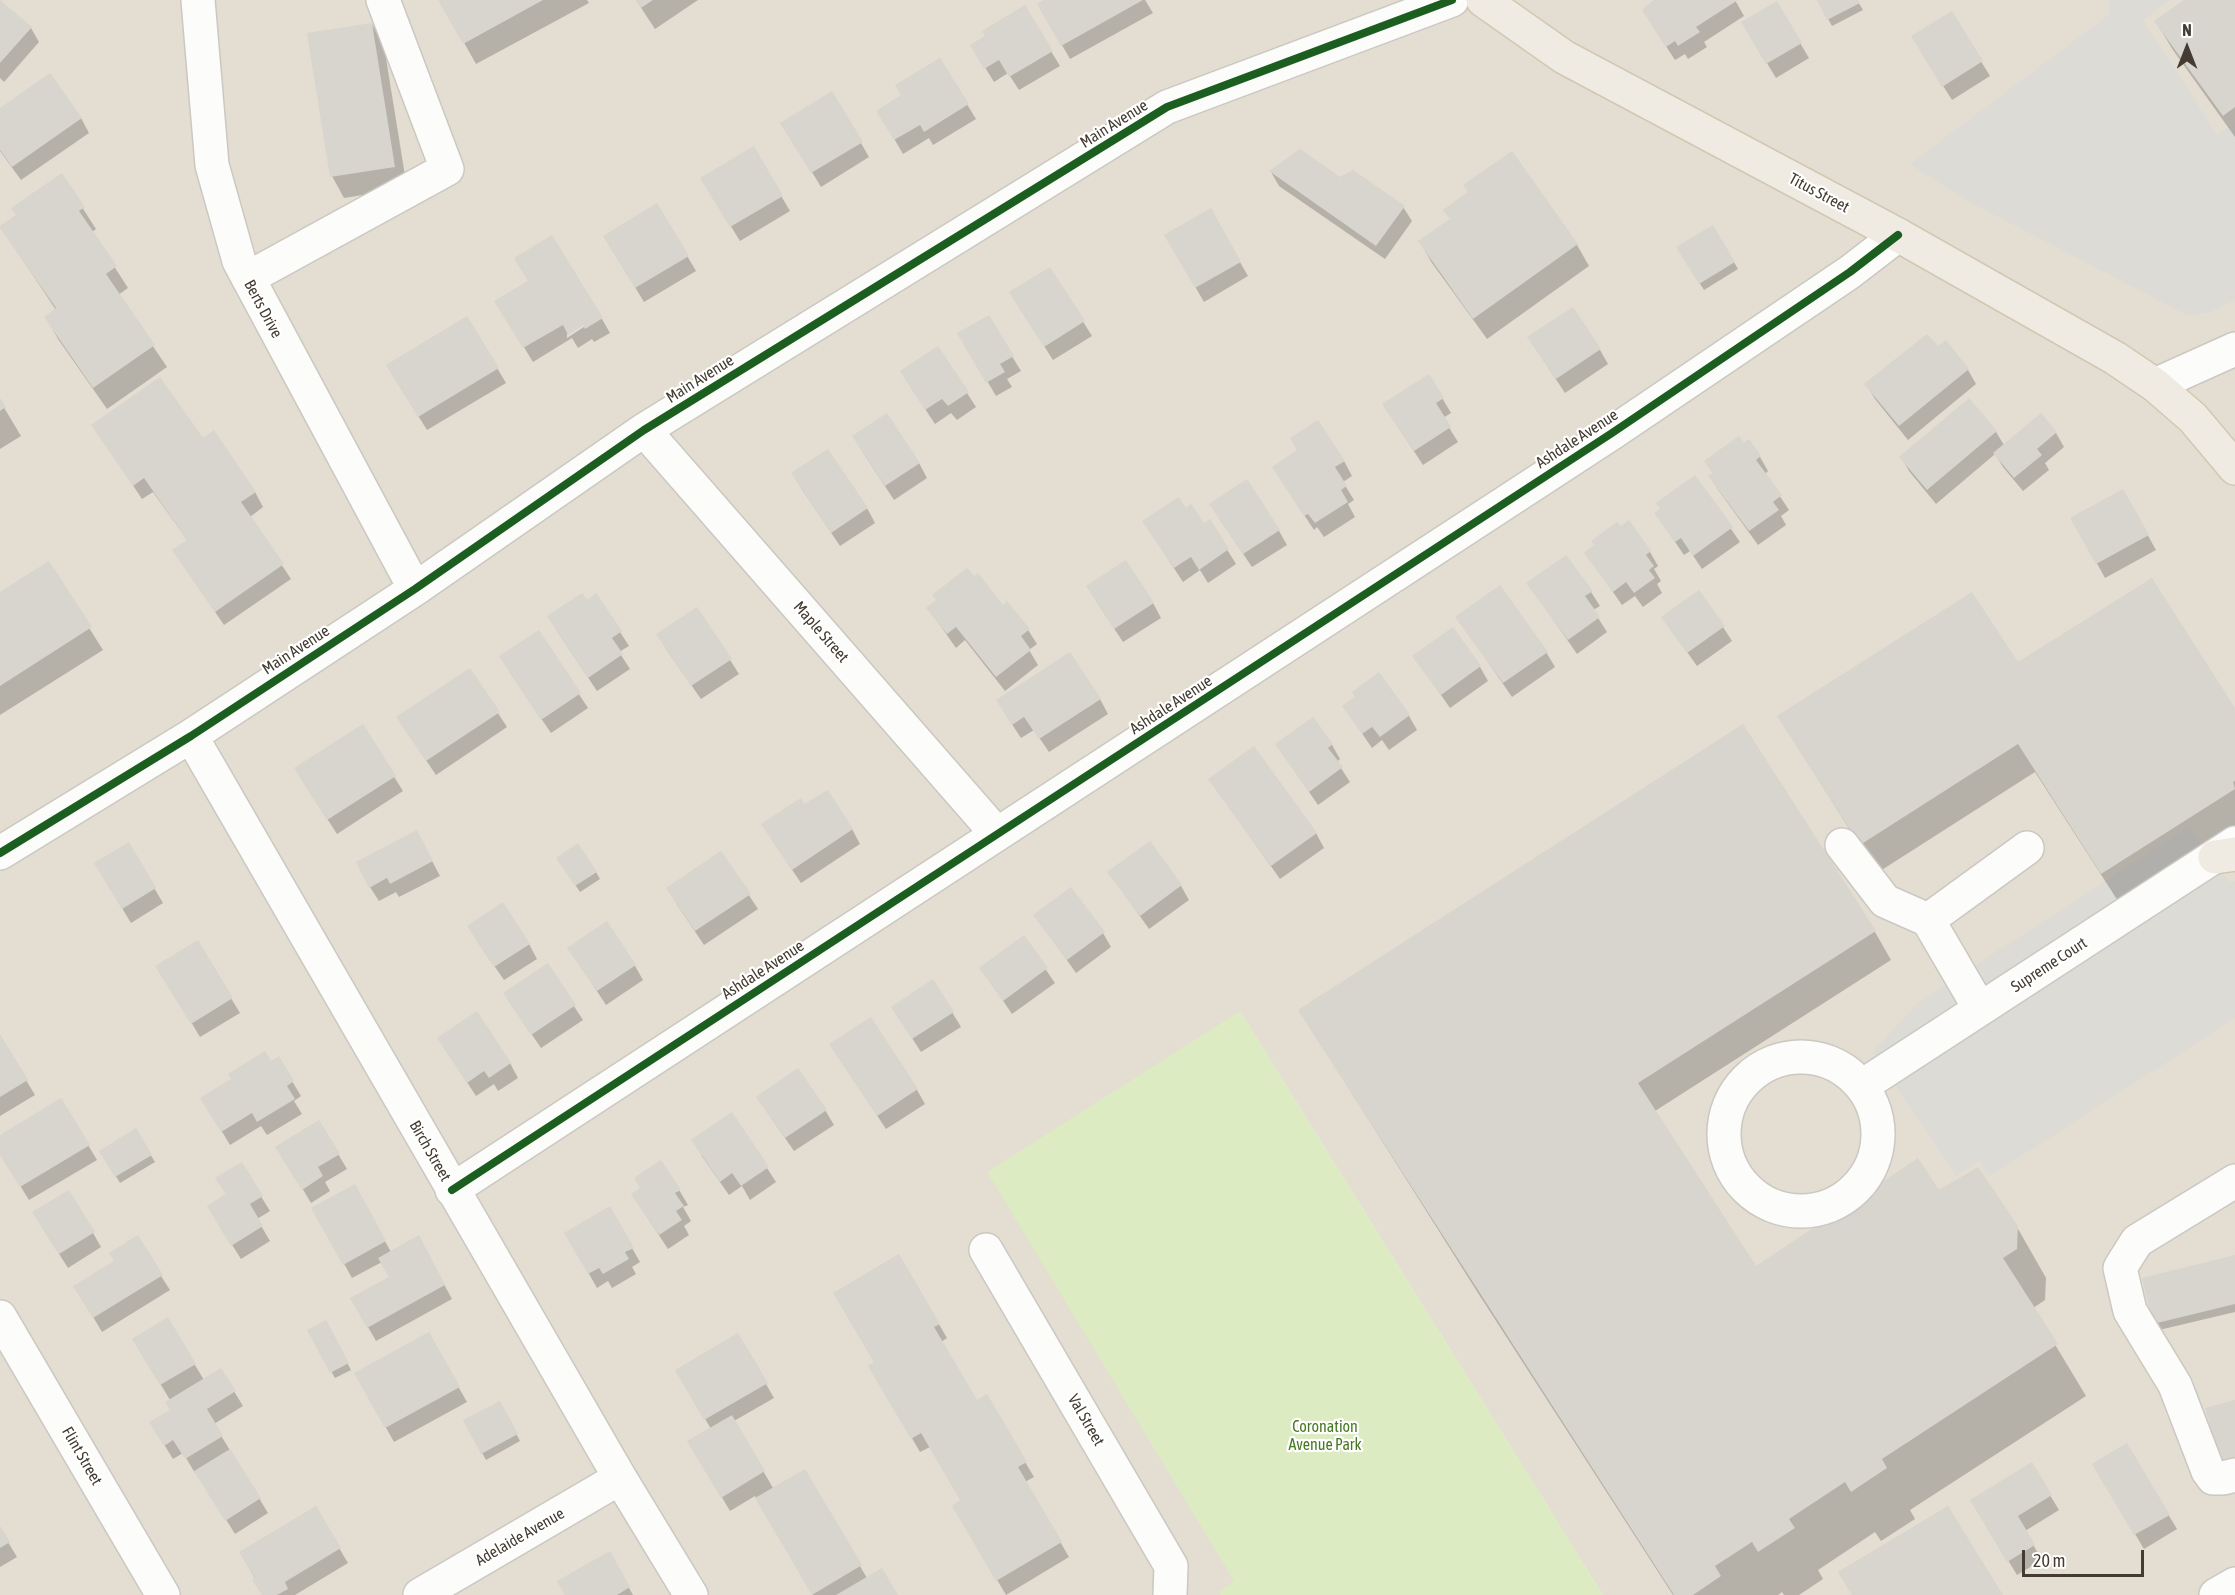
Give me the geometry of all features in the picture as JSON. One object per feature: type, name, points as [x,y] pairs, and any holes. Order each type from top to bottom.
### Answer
[{"type":"main road","name":"Titus Street","points":[[1482,0],[1564,57],[1899,235],[2106,352],[2155,385],[2193,418],[2235,468]]},
{"type":"street","name":"Berts Drive","points":[[198,0],[212,165],[238,261],[415,589]]},
{"type":"street","points":[[248,278],[447,169],[383,0]]},
{"type":"street","name":"Main Avenue","points":[[0,853],[191,736],[415,589],[644,430],[1167,107],[1452,0]]},
{"type":"street","name":"Ashdale Avenue","points":[[452,1190],[1612,433],[1850,272],[1899,235]]},
{"type":"street","points":[[2155,385],[2235,349]]},
{"type":"street","name":"Maple Street","points":[[644,430],[998,834]]},
{"type":"street","name":"Birch Street","points":[[191,736],[452,1190],[691,1595]]},
{"type":"street","points":[[1842,845],[1885,901],[1928,920],[1980,1010]]},
{"type":"street","points":[[1928,920],[2027,848]]},
{"type":"street","name":"Supreme Court","points":[[1863,1086],[2228,851]]},
{"type":"street","points":[[1813,1057],[1837,1065],[1863,1086],[1872,1101],[1879,1126],[1877,1151],[1867,1176],[1850,1194],[1827,1207],[1801,1211],[1776,1207],[1753,1194],[1736,1175],[1726,1152],[1724,1127],[1731,1103],[1739,1089],[1744,1082],[1764,1067],[1787,1058],[1813,1057]]},
{"type":"street","points":[[2235,1181],[2137,1242],[2120,1268],[2130,1311],[2175,1385],[2208,1472],[2213,1478],[2235,1475]]},
{"type":"street","name":"Val Street","points":[[986,1250],[1171,1566],[1170,1595]]},
{"type":"street","name":"Flint Street","points":[[0,1317],[163,1595]]},
{"type":"street","name":"Adelaide Avenue","points":[[420,1595],[620,1478]]},
{"type":"street","points":[[2216,1595],[2235,1584]]},
{"type":"shaded area","points":[[0,0],[2235,0],[2235,1595],[1603,1595],[1240,1011],[1235,1582],[1219,1592],[1221,1595],[0,1595]]},
{"type":"shaded area","points":[[2109,0],[2170,0],[2143,20],[2217,135],[2235,123],[2235,300],[2208,313],[2187,315],[1966,200],[1910,164],[2110,14]]},
{"type":"shaded area","points":[[2189,827],[2229,882],[2235,881],[2235,1018],[1990,1176],[1979,1161],[1956,1176],[1873,1052],[1919,1002]]},
{"type":"green space","name":"Coronation Avenue Park","points":[[1240,1011],[1603,1595],[1221,1595],[1219,1592],[1234,1581],[987,1172]]},
{"type":"building","points":[[0,0],[32,27],[0,63]]},
{"type":"building","points":[[438,0],[543,0],[463,44]]},
{"type":"building","points":[[636,0],[653,0],[641,8]]},
{"type":"building","points":[[1044,0],[1143,0],[1061,46],[1037,4]]},
{"type":"building","points":[[1654,0],[1738,0],[1696,27],[1700,32],[1678,46],[1675,41],[1666,47],[1642,10]]},
{"type":"building","points":[[1817,0],[1858,0],[1860,3],[1827,20]]},
{"type":"building","points":[[2184,0],[2235,0],[2235,107],[2223,116],[2154,21]]},
{"type":"building","points":[[1777,1],[1802,43],[1766,64],[1741,22]]},
{"type":"building","points":[[1025,5],[1053,51],[1009,77],[999,60],[984,69],[970,45],[985,36],[982,31]]},
{"type":"building","points":[[1952,11],[1983,61],[1942,87],[1911,36]]},
{"type":"building","points":[[372,23],[395,167],[330,177],[307,33]]},
{"type":"building","points":[[940,58],[969,104],[924,132],[920,125],[894,140],[876,111],[901,95],[895,85]]},
{"type":"building","points":[[50,73],[82,118],[12,167],[0,150],[0,108]]},
{"type":"building","points":[[832,91],[863,142],[811,173],[780,123]]},
{"type":"building","points":[[754,146],[783,196],[730,227],[700,178]]},
{"type":"building","points":[[1300,149],[1340,177],[1353,170],[1405,206],[1376,246],[1269,171]]},
{"type":"building","points":[[1512,151],[1578,244],[1473,319],[1418,241],[1450,219],[1443,210],[1468,192],[1463,185]]},
{"type":"building","points":[[62,173],[85,207],[79,211],[117,266],[106,274],[155,345],[93,388],[44,317],[56,308],[0,228],[16,215],[11,208]]},
{"type":"building","points":[[657,203],[689,256],[635,288],[603,236]]},
{"type":"building","points":[[1211,208],[1241,262],[1195,288],[1164,235]]},
{"type":"building","points":[[1713,225],[1735,262],[1699,284],[1676,247]]},
{"type":"building","points":[[552,235],[603,318],[585,329],[583,325],[568,335],[563,325],[523,348],[494,301],[528,281],[514,258]]},
{"type":"building","points":[[1050,267],[1085,321],[1044,347],[1009,292]]},
{"type":"building","points":[[1573,307],[1601,349],[1556,379],[1527,337]]},
{"type":"building","points":[[989,315],[1014,356],[1000,364],[1005,372],[986,383],[957,333]]},
{"type":"building","points":[[467,316],[499,368],[418,417],[386,365]]},
{"type":"building","points":[[1927,334],[1938,346],[1946,340],[1969,369],[1899,426],[1864,384]]},
{"type":"building","points":[[938,346],[969,392],[948,406],[942,399],[925,410],[900,371]]},
{"type":"building","points":[[1429,374],[1444,398],[1436,403],[1451,427],[1414,451],[1382,404]]},
{"type":"building","points":[[160,377],[203,438],[214,430],[256,492],[241,502],[284,564],[215,612],[172,550],[187,540],[144,478],[133,486],[91,425]]},
{"type":"building","points":[[0,398],[6,407],[0,411]]},
{"type":"building","points":[[1969,398],[1997,431],[1927,490],[1899,457]]},
{"type":"building","points":[[887,413],[920,463],[885,486],[852,436]]},
{"type":"building","points":[[2041,413],[2057,432],[2037,449],[2042,455],[2014,478],[1993,453]]},
{"type":"building","points":[[1318,420],[1345,461],[1335,467],[1347,486],[1341,490],[1348,502],[1315,523],[1308,514],[1304,516],[1272,467],[1297,450],[1290,438]]},
{"type":"building","points":[[1739,436],[1744,443],[1749,439],[1761,456],[1756,460],[1782,495],[1773,502],[1779,510],[1749,531],[1708,476],[1713,473],[1704,461]]},
{"type":"building","points":[[828,449],[868,508],[831,533],[791,473]]},
{"type":"building","points":[[1695,475],[1733,527],[1693,556],[1681,538],[1675,542],[1654,513],[1660,509],[1656,503]]},
{"type":"building","points":[[1247,479],[1280,530],[1243,554],[1209,504]]},
{"type":"building","points":[[2123,489],[2149,535],[2096,564],[2070,518]]},
{"type":"building","points":[[1179,497],[1186,508],[1191,504],[1204,523],[1210,519],[1229,549],[1199,570],[1191,557],[1174,568],[1142,521]]},
{"type":"building","points":[[1629,520],[1651,551],[1646,555],[1654,566],[1649,570],[1655,578],[1634,593],[1626,582],[1613,592],[1584,553],[1594,545],[1591,541],[1617,522],[1621,526]]},
{"type":"building","points":[[1566,555],[1593,591],[1585,596],[1600,617],[1568,640],[1526,583]]},
{"type":"building","points":[[1126,560],[1154,603],[1114,629],[1086,586]]},
{"type":"building","points":[[49,561],[92,627],[0,686],[0,592]]},
{"type":"building","points":[[967,568],[974,576],[978,573],[1003,605],[1007,601],[1030,629],[1021,636],[1031,650],[996,677],[956,627],[947,634],[926,608],[936,600],[932,595]]},
{"type":"building","points":[[2152,578],[2235,708],[2235,781],[2233,782],[2235,789],[2101,874],[2018,744],[1860,845],[1777,716],[1972,592],[2018,662]]},
{"type":"building","points":[[1500,585],[1548,652],[1503,683],[1455,617]]},
{"type":"building","points":[[1699,590],[1725,626],[1687,653],[1661,617]]},
{"type":"building","points":[[582,593],[587,600],[596,593],[622,631],[612,638],[623,654],[588,678],[547,616]]},
{"type":"building","points":[[697,607],[732,659],[691,686],[656,634]]},
{"type":"building","points":[[1453,627],[1481,666],[1441,695],[1412,656]]},
{"type":"building","points":[[539,630],[581,693],[541,720],[499,656]]},
{"type":"building","points":[[1070,652],[1101,699],[1039,739],[1024,717],[1012,725],[996,700]]},
{"type":"building","points":[[470,668],[500,712],[426,761],[396,717]]},
{"type":"building","points":[[1379,672],[1410,715],[1380,737],[1372,727],[1362,734],[1342,706],[1355,697],[1352,692]]},
{"type":"building","points":[[1313,717],[1333,744],[1328,748],[1343,767],[1309,792],[1275,744]]},
{"type":"building","points":[[363,724],[396,776],[327,820],[294,768]]},
{"type":"building","points":[[1743,724],[1876,931],[1638,1083],[1756,1266],[1918,1158],[1939,1190],[1978,1167],[2018,1226],[2017,1249],[2003,1258],[2058,1344],[1882,1459],[1887,1468],[1851,1492],[1845,1482],[1789,1519],[1795,1528],[1758,1552],[1752,1542],[1715,1566],[1721,1576],[1693,1595],[1674,1595],[1298,1010]]},
{"type":"building","points":[[1254,746],[1317,833],[1271,866],[1208,779]]},
{"type":"building","points":[[828,790],[853,829],[792,870],[761,824],[801,798],[804,804]]},
{"type":"building","points":[[417,830],[433,861],[390,884],[387,878],[369,888],[356,862]]},
{"type":"building","points":[[1150,841],[1182,885],[1140,916],[1107,872]]},
{"type":"building","points":[[129,842],[156,888],[122,909],[94,863]]},
{"type":"building","points":[[578,843],[597,872],[575,886],[556,858]]},
{"type":"building","points":[[721,851],[751,894],[695,931],[666,888]]},
{"type":"building","points":[[1071,887],[1105,932],[1067,960],[1033,915]]},
{"type":"building","points":[[503,902],[530,944],[494,967],[467,926]]},
{"type":"building","points":[[607,921],[636,965],[597,991],[567,948]]},
{"type":"building","points":[[1024,935],[1048,968],[1003,1001],[979,968]]},
{"type":"building","points":[[198,940],[233,998],[191,1024],[155,966]]},
{"type":"building","points":[[548,963],[576,1005],[531,1035],[503,993]]},
{"type":"building","points":[[933,979],[954,1012],[912,1039],[891,1007]]},
{"type":"building","points":[[477,1011],[511,1063],[489,1078],[484,1071],[467,1083],[437,1038]]},
{"type":"building","points":[[871,1017],[918,1089],[877,1116],[829,1044]]},
{"type":"building","points":[[0,1034],[28,1080],[0,1097]]},
{"type":"building","points":[[265,1051],[271,1061],[279,1056],[294,1081],[287,1086],[295,1099],[257,1122],[252,1113],[221,1132],[200,1098],[231,1079],[228,1074]]},
{"type":"building","points":[[798,1068],[827,1110],[785,1138],[756,1097]]},
{"type":"building","points":[[61,1098],[90,1145],[20,1187],[0,1155],[0,1135]]},
{"type":"building","points":[[732,1112],[769,1167],[741,1186],[732,1173],[720,1182],[691,1140]]},
{"type":"building","points":[[319,1120],[340,1154],[318,1167],[323,1176],[302,1190],[275,1147]]},
{"type":"building","points":[[136,1128],[152,1155],[115,1177],[99,1151]]},
{"type":"building","points":[[661,1160],[681,1190],[675,1193],[684,1206],[676,1211],[682,1220],[659,1235],[631,1194],[640,1188],[634,1178]]},
{"type":"building","points":[[242,1162],[263,1196],[250,1204],[263,1226],[231,1246],[207,1206],[226,1194],[215,1178]]},
{"type":"building","points":[[355,1184],[386,1241],[343,1265],[311,1208]]},
{"type":"building","points":[[69,1190],[95,1232],[59,1254],[32,1212]]},
{"type":"building","points":[[610,1206],[634,1248],[625,1252],[629,1259],[603,1274],[599,1268],[588,1274],[564,1233]]},
{"type":"building","points":[[138,1235],[163,1275],[93,1318],[73,1286],[114,1261],[109,1253]]},
{"type":"building","points":[[419,1235],[445,1285],[367,1328],[350,1298],[389,1277],[378,1258]]},
{"type":"building","points":[[899,1254],[940,1324],[934,1327],[977,1400],[987,1394],[1027,1462],[1018,1467],[1062,1542],[996,1581],[952,1506],[960,1500],[921,1433],[911,1439],[868,1366],[874,1362],[833,1293]]},
{"type":"building","points":[[2235,1255],[2235,1304],[2153,1324],[2142,1278]]},
{"type":"building","points":[[168,1317],[196,1364],[160,1385],[132,1339]]},
{"type":"building","points":[[326,1320],[349,1363],[330,1373],[307,1330]]},
{"type":"building","points":[[429,1332],[460,1387],[385,1428],[354,1373]]},
{"type":"building","points":[[738,1333],[768,1383],[704,1420],[675,1370]]},
{"type":"building","points":[[221,1368],[236,1391],[207,1409],[223,1436],[185,1459],[173,1440],[164,1446],[149,1422],[170,1410],[165,1402]]},
{"type":"building","points":[[2235,1400],[2235,1463],[2222,1467],[2205,1408]]},
{"type":"building","points":[[500,1401],[518,1434],[481,1454],[463,1420]]},
{"type":"building","points":[[732,1415],[765,1471],[721,1498],[687,1441]]},
{"type":"building","points":[[2127,1443],[2170,1515],[2134,1535],[2092,1464]]},
{"type":"building","points":[[230,1449],[261,1498],[225,1521],[194,1471]]},
{"type":"building","points":[[2032,1462],[2052,1495],[2018,1516],[2035,1545],[2007,1562],[1970,1500]]},
{"type":"building","points":[[805,1469],[862,1565],[812,1595],[755,1498]]},
{"type":"building","points":[[316,1506],[341,1548],[285,1582],[288,1589],[277,1595],[262,1595],[252,1580],[255,1578],[239,1552]]},
{"type":"building","points":[[1948,1506],[2003,1595],[1852,1595],[1838,1572]]},
{"type":"building","points":[[0,1526],[10,1542],[0,1548]]},
{"type":"building","points":[[610,1551],[630,1587],[617,1595],[565,1595],[557,1581]]},
{"type":"building","points":[[882,1568],[898,1595],[836,1595]]},
{"type":"cycle path","points":[[0,853],[191,736],[415,589],[644,430],[1167,107],[1452,0]]},
{"type":"cycle path","points":[[452,1190],[1612,433],[1850,272],[1898,235]]}]
